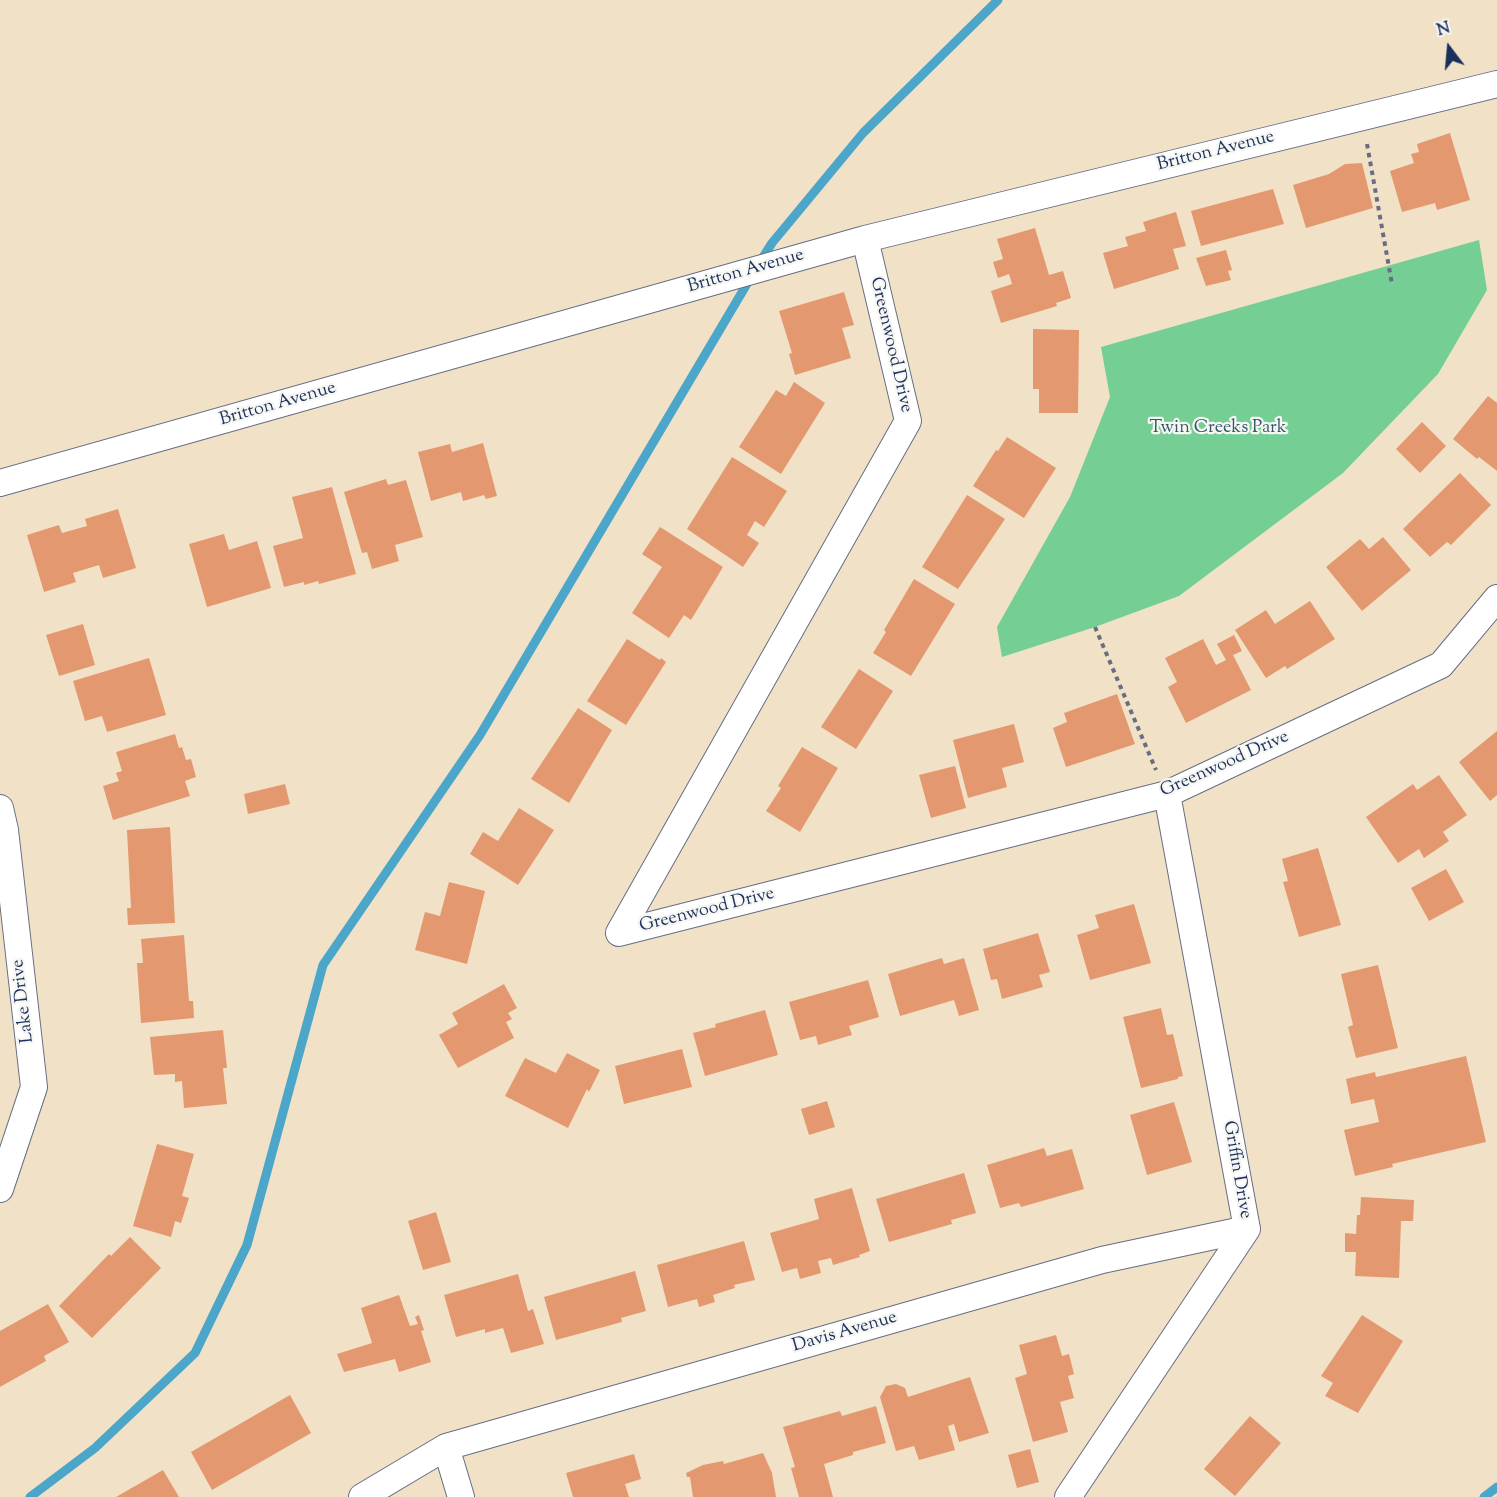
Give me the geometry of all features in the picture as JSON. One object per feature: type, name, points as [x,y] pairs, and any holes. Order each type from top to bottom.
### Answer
[{"type":"street","name":"Britton Avenue","points":[[0,483],[865,239],[1497,84]]},
{"type":"street","name":"Greenwood Drive","points":[[865,239],[908,421],[619,933],[1167,794],[1441,665],[1497,598]]},
{"type":"street","name":"Griffin Drive","points":[[1068,1497],[1247,1229],[1167,794]]},
{"type":"street","name":"Lake Drive","points":[[0,1189],[34,1087],[2,823]]},
{"type":"street","name":"Davis Avenue","points":[[362,1497],[446,1447],[1102,1260],[1247,1229]]},
{"type":"street","points":[[446,1447],[461,1497]]},
{"type":"path","points":[[1362,117],[1392,284]]},
{"type":"path","points":[[1095,627],[1167,794]]},
{"type":"green space","name":"Twin Creeks Park","points":[[1479,240],[1487,290],[1438,374],[1343,473],[1179,596],[1095,627],[1002,657],[997,627],[1070,497],[1110,397],[1101,347]]},
{"type":"building","points":[[1450,133],[1470,200],[1437,210],[1435,203],[1402,212],[1390,171],[1414,163],[1411,154],[1419,152],[1417,144]]},
{"type":"building","points":[[1362,163],[1373,208],[1306,228],[1293,185],[1329,174],[1345,164]]},
{"type":"building","points":[[1273,189],[1284,224],[1201,246],[1191,211]]},
{"type":"building","points":[[1176,212],[1186,246],[1173,249],[1179,269],[1114,289],[1103,253],[1128,246],[1125,237],[1146,231],[1143,222]]},
{"type":"building","points":[[1035,228],[1049,275],[1063,271],[1071,298],[1056,303],[1057,306],[1001,323],[991,291],[1012,284],[1009,274],[998,278],[993,262],[1003,259],[997,239]]},
{"type":"building","points":[[1226,250],[1232,270],[1228,271],[1231,280],[1206,286],[1196,258]]},
{"type":"building","points":[[844,292],[854,325],[842,328],[851,358],[795,375],[789,354],[792,353],[779,311]]},
{"type":"building","points":[[1033,329],[1079,330],[1078,413],[1039,413],[1039,389],[1033,389]]},
{"type":"building","points":[[794,382],[825,403],[781,474],[739,447],[776,390],[786,396]]},
{"type":"building","points":[[1488,396],[1497,403],[1497,471],[1479,457],[1477,459],[1453,439]]},
{"type":"building","points":[[1422,422],[1446,446],[1420,473],[1396,449]]},
{"type":"building","points":[[1007,437],[1056,468],[1024,518],[973,486]]},
{"type":"building","points":[[483,443],[497,496],[486,499],[484,495],[463,501],[461,492],[431,501],[418,452],[450,444],[452,452]]},
{"type":"building","points":[[732,457],[787,491],[764,527],[755,521],[747,535],[759,543],[743,567],[687,529]]},
{"type":"building","points":[[1460,473],[1491,505],[1451,545],[1447,542],[1430,557],[1403,529]]},
{"type":"building","points":[[386,479],[388,485],[406,480],[423,537],[395,545],[399,561],[372,569],[367,552],[362,553],[344,492]]},
{"type":"building","points":[[332,487],[356,574],[319,584],[318,581],[304,585],[304,582],[284,587],[273,546],[303,538],[292,497]]},
{"type":"building","points":[[967,495],[1005,519],[958,589],[922,567]]},
{"type":"building","points":[[118,509],[136,568],[103,578],[99,565],[73,573],[76,582],[44,592],[27,535],[59,525],[62,533],[87,526],[85,519]]},
{"type":"building","points":[[660,527],[723,567],[691,620],[684,615],[669,638],[632,613],[662,567],[642,554]]},
{"type":"building","points":[[224,534],[229,550],[257,541],[271,588],[207,607],[189,544]]},
{"type":"building","points":[[1383,537],[1411,570],[1362,611],[1326,567],[1360,539],[1369,549]]},
{"type":"building","points":[[914,579],[955,604],[911,676],[873,653]]},
{"type":"building","points":[[1310,601],[1335,639],[1287,669],[1285,666],[1266,678],[1235,630],[1266,610],[1275,624]]},
{"type":"building","points":[[83,624],[95,665],[59,676],[46,635]]},
{"type":"building","points":[[1234,635],[1242,651],[1233,655],[1251,690],[1186,723],[1168,687],[1177,682],[1165,658],[1203,639],[1216,665],[1226,660],[1217,644]]},
{"type":"building","points":[[627,639],[666,662],[626,725],[587,701]]},
{"type":"building","points":[[149,658],[166,715],[107,732],[102,716],[85,721],[73,681]]},
{"type":"building","points":[[859,669],[893,691],[856,749],[821,727]]},
{"type":"building","points":[[1117,694],[1135,744],[1066,767],[1053,728],[1067,722],[1064,713]]},
{"type":"building","points":[[578,708],[612,730],[569,803],[531,779]]},
{"type":"building","points":[[1014,724],[1024,762],[1002,768],[1007,787],[968,798],[953,740]]},
{"type":"building","points":[[1497,731],[1497,795],[1490,801],[1459,762]]},
{"type":"building","points":[[175,734],[186,760],[191,759],[196,777],[185,781],[190,796],[113,820],[103,786],[119,781],[116,773],[122,771],[116,752]]},
{"type":"building","points":[[802,747],[838,768],[800,832],[766,811]]},
{"type":"building","points":[[955,766],[966,808],[931,818],[919,775]]},
{"type":"building","points":[[1439,775],[1467,815],[1443,832],[1449,841],[1424,858],[1419,849],[1398,863],[1366,817],[1413,784],[1417,790]]},
{"type":"building","points":[[285,784],[290,804],[248,814],[244,794]]},
{"type":"building","points":[[519,808],[554,830],[518,885],[470,854],[483,832],[498,841]]},
{"type":"building","points":[[170,827],[175,923],[128,925],[127,908],[131,908],[127,830]]},
{"type":"building","points":[[1318,848],[1341,925],[1299,937],[1283,882],[1288,881],[1282,859]]},
{"type":"building","points":[[1446,869],[1464,902],[1429,921],[1411,888]]},
{"type":"building","points":[[449,882],[485,891],[467,964],[415,950],[425,912],[440,916]]},
{"type":"building","points":[[1134,904],[1151,963],[1090,980],[1077,935],[1099,928],[1095,915]]},
{"type":"building","points":[[1038,933],[1050,972],[1039,975],[1043,987],[1002,999],[997,979],[991,980],[983,949]]},
{"type":"building","points":[[184,935],[189,1001],[193,1001],[194,1018],[141,1023],[137,963],[143,963],[141,939]]},
{"type":"building","points":[[942,958],[944,964],[964,958],[979,1010],[959,1016],[954,1000],[900,1016],[888,974]]},
{"type":"building","points":[[1378,965],[1398,1048],[1356,1058],[1348,1027],[1353,1025],[1341,974]]},
{"type":"building","points":[[868,980],[879,1017],[849,1026],[852,1035],[818,1045],[816,1036],[800,1040],[789,1002]]},
{"type":"building","points":[[504,984],[517,1008],[508,1013],[512,1019],[506,1022],[514,1038],[458,1068],[439,1035],[458,1024],[452,1013]]},
{"type":"building","points":[[1161,1008],[1167,1035],[1173,1034],[1183,1076],[1141,1088],[1123,1017]]},
{"type":"building","points":[[765,1010],[778,1055],[705,1076],[693,1033],[716,1027],[715,1024]]},
{"type":"building","points":[[223,1030],[227,1068],[223,1068],[227,1104],[184,1108],[182,1081],[175,1082],[175,1074],[154,1075],[150,1037]]},
{"type":"building","points":[[682,1049],[692,1087],[624,1104],[615,1066]]},
{"type":"building","points":[[567,1053],[600,1070],[589,1092],[587,1089],[568,1128],[505,1096],[525,1058],[556,1073]]},
{"type":"building","points":[[1466,1056],[1486,1142],[1392,1164],[1393,1167],[1355,1176],[1344,1130],[1379,1122],[1374,1099],[1351,1104],[1346,1079],[1375,1072],[1376,1077]]},
{"type":"building","points":[[827,1101],[835,1127],[809,1135],[801,1109]]},
{"type":"building","points":[[1174,1102],[1192,1162],[1147,1175],[1130,1115]]},
{"type":"building","points":[[157,1144],[194,1154],[182,1196],[189,1198],[181,1223],[175,1221],[171,1237],[133,1226]]},
{"type":"building","points":[[1044,1148],[1047,1156],[1072,1149],[1084,1189],[1021,1207],[1019,1203],[1000,1208],[987,1165]]},
{"type":"building","points":[[964,1173],[976,1213],[951,1220],[952,1224],[889,1242],[876,1199]]},
{"type":"building","points":[[852,1188],[870,1251],[859,1255],[860,1257],[833,1265],[831,1258],[818,1261],[821,1273],[800,1279],[797,1268],[782,1272],[770,1233],[819,1219],[814,1199]]},
{"type":"building","points":[[1361,1197],[1414,1200],[1413,1221],[1401,1221],[1399,1278],[1355,1276],[1356,1252],[1345,1252],[1345,1233],[1356,1234]]},
{"type":"building","points":[[436,1212],[451,1262],[423,1270],[408,1221]]},
{"type":"building","points":[[130,1237],[161,1268],[92,1338],[59,1306],[109,1254],[111,1256]]},
{"type":"building","points":[[744,1241],[755,1280],[734,1285],[735,1288],[713,1295],[715,1302],[699,1307],[697,1299],[668,1307],[657,1265]]},
{"type":"building","points":[[635,1271],[646,1311],[621,1318],[622,1322],[556,1340],[544,1297]]},
{"type":"building","points":[[518,1274],[528,1311],[533,1309],[544,1344],[511,1353],[503,1328],[485,1333],[485,1329],[456,1337],[444,1295]]},
{"type":"building","points":[[399,1295],[410,1326],[418,1324],[415,1317],[419,1315],[424,1330],[421,1331],[431,1362],[399,1372],[395,1359],[344,1372],[337,1354],[372,1343],[361,1308]]},
{"type":"building","points":[[48,1304],[69,1342],[44,1356],[46,1361],[0,1387],[0,1331]]},
{"type":"building","points":[[1362,1315],[1403,1341],[1358,1413],[1325,1396],[1333,1383],[1321,1376]]},
{"type":"building","points":[[1056,1335],[1062,1356],[1069,1354],[1074,1374],[1068,1376],[1074,1398],[1060,1402],[1068,1432],[1033,1442],[1015,1378],[1027,1374],[1019,1345]]},
{"type":"building","points":[[970,1377],[989,1433],[959,1442],[954,1424],[948,1426],[955,1450],[919,1460],[914,1446],[896,1451],[880,1397],[886,1386],[896,1384],[905,1388],[908,1397]]},
{"type":"building","points":[[290,1395],[311,1433],[212,1490],[191,1452]]},
{"type":"building","points":[[876,1406],[886,1443],[853,1452],[853,1455],[824,1464],[833,1497],[799,1497],[791,1468],[795,1467],[783,1427],[840,1411],[842,1416]]},
{"type":"building","points":[[1250,1416],[1281,1443],[1235,1496],[1204,1469]]},
{"type":"building","points":[[1030,1449],[1039,1482],[1017,1488],[1008,1455]]},
{"type":"building","points":[[763,1453],[772,1473],[776,1497],[693,1497],[690,1477],[687,1477],[686,1473],[703,1465],[723,1461],[724,1464]]},
{"type":"building","points":[[634,1454],[641,1479],[625,1484],[629,1497],[573,1497],[566,1473]]},
{"type":"building","points":[[163,1470],[179,1497],[116,1497]]},
{"type":"waterway","points":[[760,262],[772,243],[863,133],[998,0]]},
{"type":"waterway","points":[[30,1497],[95,1448],[195,1353],[247,1245],[323,965],[480,735],[751,277]]},
{"type":"waterway","points":[[1484,1497],[1497,1487]]}]
